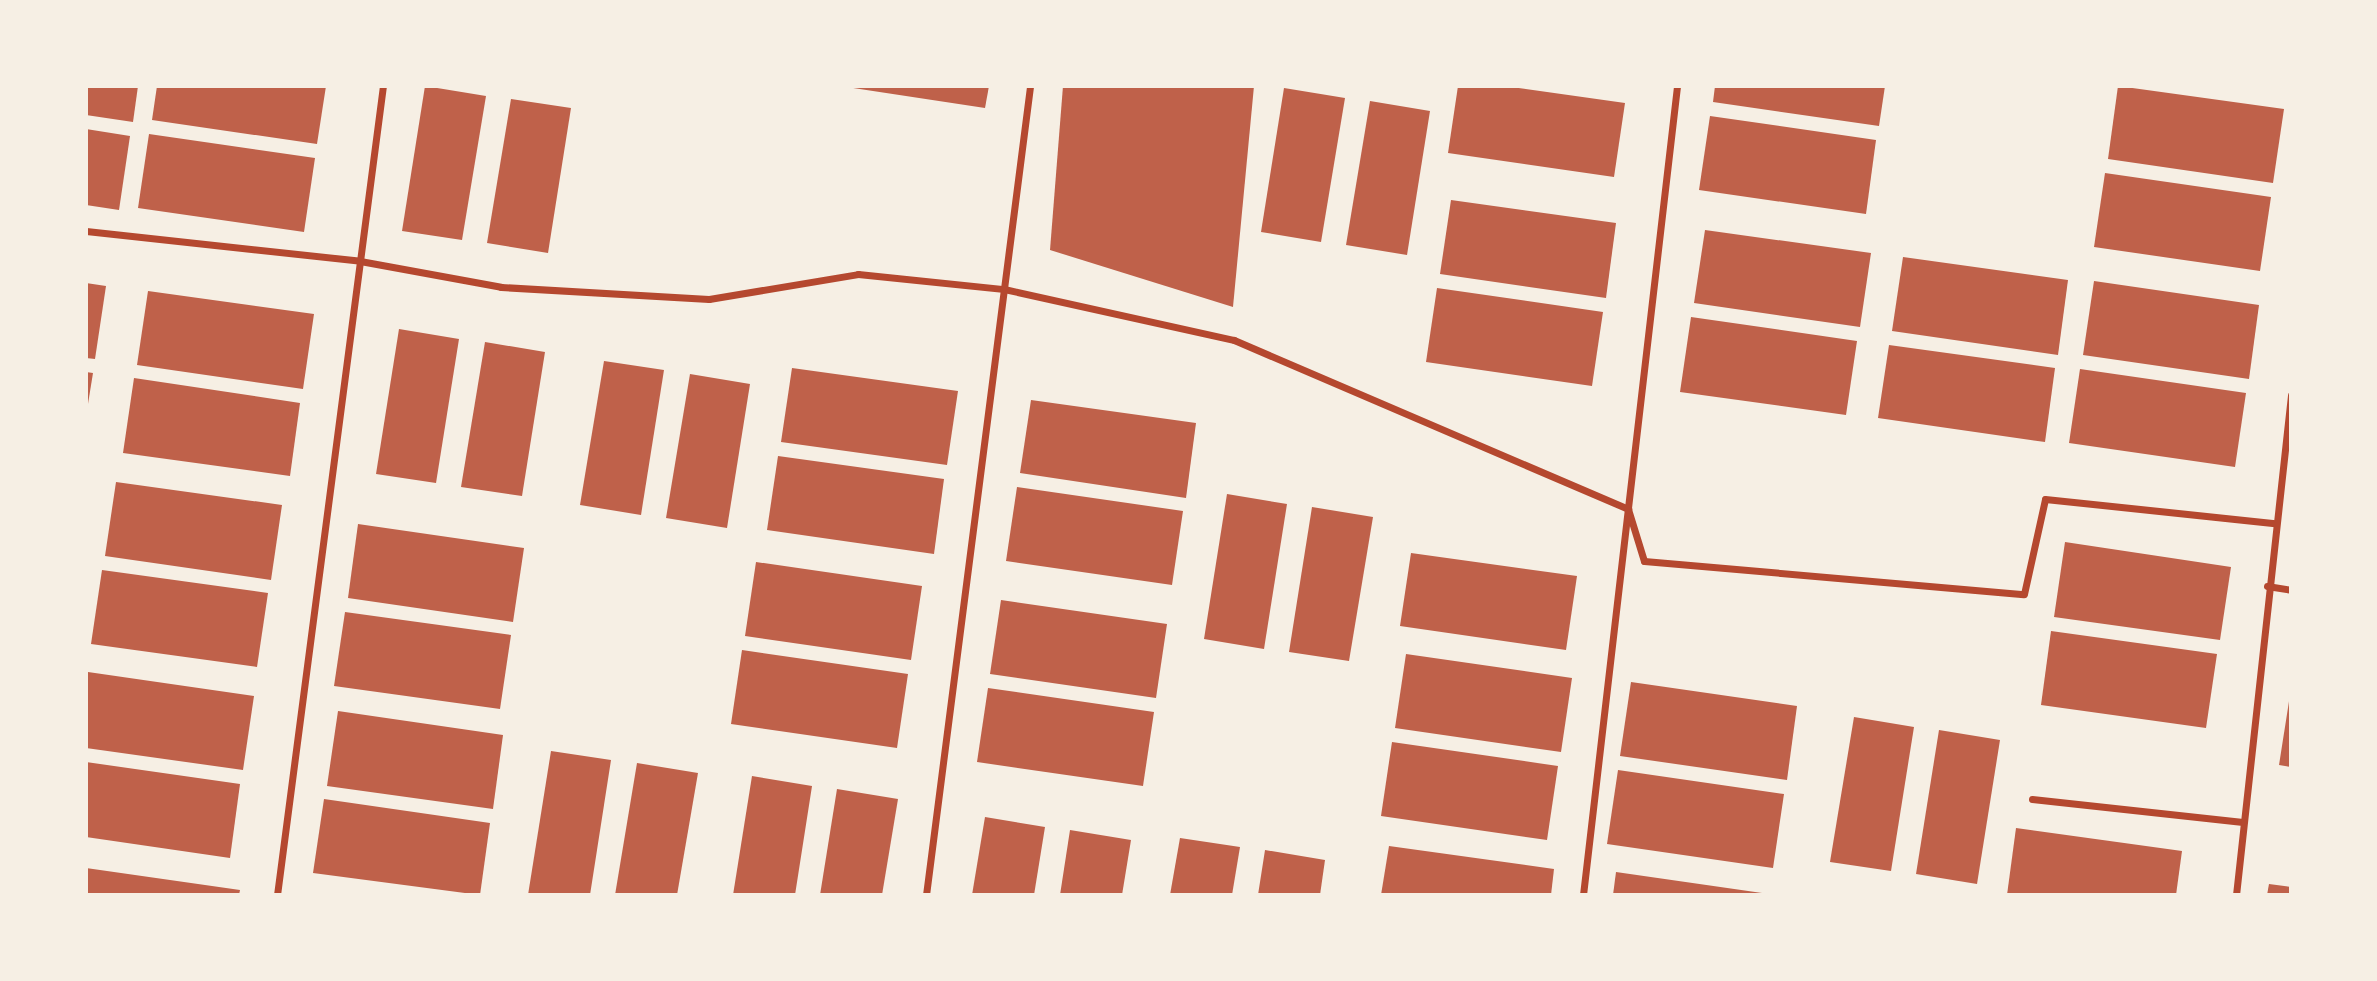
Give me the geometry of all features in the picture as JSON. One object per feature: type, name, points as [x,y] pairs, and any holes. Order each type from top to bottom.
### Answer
[{"type":"street","points":[[277,895],[383,86]]},
{"type":"street","points":[[926,895],[1030,86]]},
{"type":"street","points":[[1583,895],[1677,86]]},
{"type":"street","points":[[86,231],[360,261],[501,287],[709,299],[858,274],[1004,289],[1234,340],[1628,509],[1644,561],[2024,594],[2045,499],[2275,523]]},
{"type":"street","points":[[2236,895],[2267,586],[2291,395]]},
{"type":"street","points":[[2267,586],[2291,590]]},
{"type":"street","points":[[2032,799],[2243,822]]},
{"type":"building","points":[[86,86],[138,86],[133,122],[86,115]]},
{"type":"building","points":[[157,86],[326,86],[317,144],[152,120]]},
{"type":"building","points":[[425,86],[486,96],[462,240],[402,231]]},
{"type":"building","points":[[840,86],[989,86],[985,108]]},
{"type":"building","points":[[1063,86],[1254,86],[1233,307],[1050,250]]},
{"type":"building","points":[[1458,86],[1504,86],[1625,103],[1614,177],[1448,153]]},
{"type":"building","points":[[1715,86],[1885,86],[1879,126],[1713,102]]},
{"type":"building","points":[[2118,86],[2284,109],[2273,183],[2108,159]]},
{"type":"building","points":[[1284,88],[1345,98],[1321,242],[1261,232]]},
{"type":"building","points":[[511,99],[571,108],[548,253],[487,243]]},
{"type":"building","points":[[1370,101],[1430,111],[1407,255],[1346,245]]},
{"type":"building","points":[[1710,116],[1876,140],[1866,214],[1699,190]]},
{"type":"building","points":[[86,129],[130,136],[119,210],[86,205]]},
{"type":"building","points":[[149,134],[315,158],[304,232],[138,208]]},
{"type":"building","points":[[2105,173],[2271,197],[2260,271],[2094,247]]},
{"type":"building","points":[[1451,200],[1616,223],[1606,298],[1440,274]]},
{"type":"building","points":[[1705,230],[1871,253],[1860,327],[1694,303]]},
{"type":"building","points":[[1903,257],[2068,280],[2058,355],[1892,331]]},
{"type":"building","points":[[2094,281],[2259,305],[2249,379],[2083,355]]},
{"type":"building","points":[[86,283],[106,286],[95,359],[86,358]]},
{"type":"building","points":[[1437,288],[1603,312],[1592,386],[1426,362]]},
{"type":"building","points":[[148,291],[314,314],[303,389],[137,365]]},
{"type":"building","points":[[1691,317],[1857,341],[1846,415],[1680,392]]},
{"type":"building","points":[[399,329],[459,339],[436,483],[376,474]]},
{"type":"building","points":[[485,342],[545,352],[522,496],[461,487]]},
{"type":"building","points":[[1889,345],[2055,368],[2045,442],[1878,418]]},
{"type":"building","points":[[604,361],[664,370],[641,515],[580,505]]},
{"type":"building","points":[[792,368],[958,391],[947,465],[781,442]]},
{"type":"building","points":[[2080,369],[2246,393],[2235,467],[2069,443]]},
{"type":"building","points":[[86,372],[93,373],[87,410],[86,409]]},
{"type":"building","points":[[690,374],[750,384],[727,528],[666,518]]},
{"type":"building","points":[[134,378],[300,403],[290,476],[123,453]]},
{"type":"building","points":[[1031,400],[1196,423],[1186,498],[1020,473]]},
{"type":"building","points":[[778,456],[944,479],[934,554],[767,530]]},
{"type":"building","points":[[116,482],[282,505],[271,580],[105,556]]},
{"type":"building","points":[[1017,487],[1183,511],[1172,585],[1006,561]]},
{"type":"building","points":[[1227,494],[1287,504],[1264,649],[1204,639]]},
{"type":"building","points":[[1312,507],[1373,517],[1349,661],[1289,652]]},
{"type":"building","points":[[358,524],[524,548],[513,622],[348,598]]},
{"type":"building","points":[[2065,542],[2231,567],[2220,640],[2054,617]]},
{"type":"building","points":[[1411,553],[1577,576],[1566,650],[1400,626]]},
{"type":"building","points":[[756,562],[922,586],[911,660],[745,636]]},
{"type":"building","points":[[102,570],[268,593],[257,667],[91,644]]},
{"type":"building","points":[[1001,600],[1167,624],[1156,698],[990,674]]},
{"type":"building","points":[[345,612],[511,635],[500,709],[334,686]]},
{"type":"building","points":[[2051,631],[2217,654],[2206,728],[2041,705]]},
{"type":"building","points":[[742,650],[908,674],[897,748],[731,724]]},
{"type":"building","points":[[1406,654],[1572,678],[1561,752],[1395,728]]},
{"type":"building","points":[[88,672],[254,696],[243,770],[86,748]]},
{"type":"building","points":[[1631,682],[1797,706],[1787,780],[1620,756]]},
{"type":"building","points":[[988,688],[1154,712],[1143,786],[977,762]]},
{"type":"building","points":[[2291,695],[2291,767],[2279,765]]},
{"type":"building","points":[[338,711],[503,735],[493,809],[327,786]]},
{"type":"building","points":[[1854,717],[1914,727],[1891,871],[1830,862]]},
{"type":"building","points":[[1939,730],[2000,740],[1977,884],[1916,874]]},
{"type":"building","points":[[1392,742],[1558,766],[1547,840],[1381,816]]},
{"type":"building","points":[[551,751],[611,760],[590,895],[528,895]]},
{"type":"building","points":[[86,762],[240,784],[230,858],[86,837]]},
{"type":"building","points":[[637,763],[698,773],[677,895],[615,895]]},
{"type":"building","points":[[1618,770],[1784,794],[1773,868],[1607,844]]},
{"type":"building","points":[[752,776],[812,786],[795,895],[733,895]]},
{"type":"building","points":[[837,789],[898,799],[882,895],[820,895]]},
{"type":"building","points":[[324,799],[490,823],[480,895],[313,873]]},
{"type":"building","points":[[985,817],[1045,827],[1034,895],[972,895]]},
{"type":"building","points":[[2016,828],[2182,851],[2176,895],[2007,895]]},
{"type":"building","points":[[1070,830],[1131,840],[1122,895],[1060,895]]},
{"type":"building","points":[[1180,838],[1240,847],[1232,895],[1170,895]]},
{"type":"building","points":[[1389,846],[1554,869],[1551,895],[1381,895]]},
{"type":"building","points":[[1265,850],[1325,860],[1320,895],[1258,895]]},
{"type":"building","points":[[86,868],[240,890],[239,895],[86,895]]},
{"type":"building","points":[[1616,872],[1769,894],[1769,895],[1613,895]]},
{"type":"building","points":[[2269,884],[2291,887],[2291,895],[2267,895]]}]
